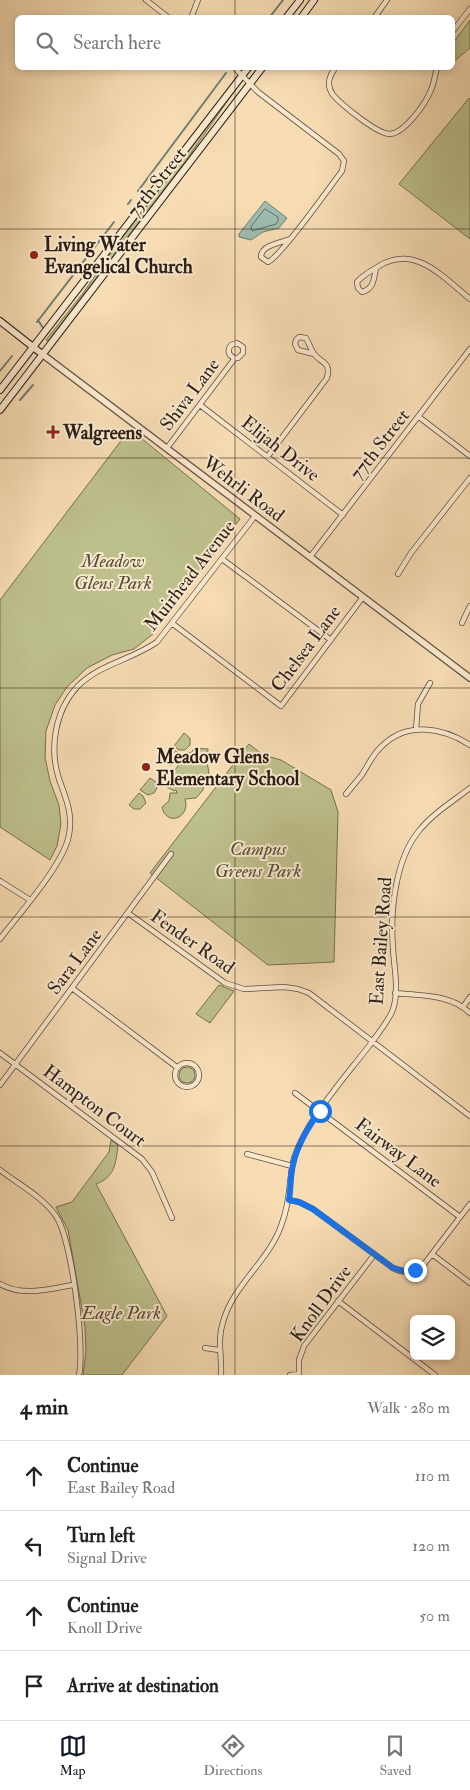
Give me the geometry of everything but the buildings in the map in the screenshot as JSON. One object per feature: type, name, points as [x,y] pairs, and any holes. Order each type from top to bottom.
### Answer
[{"type":"main road","points":[[288,15],[300,0]]},
{"type":"main road","points":[[302,15],[314,0]]},
{"type":"main road","name":"75th Street","points":[[0,390],[246,70]]},
{"type":"main road","name":"75th Street","points":[[0,410],[260,70]]},
{"type":"main road","name":"Wehrli Road","points":[[0,321],[42,354]]},
{"type":"street","points":[[146,0],[165,15]]},
{"type":"street","points":[[192,15],[198,0]]},
{"type":"street","points":[[376,15],[387,0]]},
{"type":"street","points":[[455,28],[470,10]]},
{"type":"street","points":[[237,70],[258,92],[339,154],[344,161],[342,171],[274,260],[268,262],[261,257],[264,248],[290,239]]},
{"type":"street","points":[[335,70],[329,81],[330,91],[333,95],[375,128],[388,134],[398,132],[404,128],[426,101],[431,91],[436,70]]},
{"type":"street","points":[[376,268],[371,286],[367,291],[362,292],[358,288],[357,282],[362,277],[376,268],[393,259],[400,258],[414,259],[426,265],[470,298]]},
{"type":"street","points":[[268,456],[327,378],[329,370],[326,364],[314,354],[306,338],[300,337],[296,340],[295,344],[298,350],[314,354]]},
{"type":"street","name":"77th Street","points":[[310,557],[468,355],[470,349]]},
{"type":"street","name":"Wehrli Road","points":[[42,354],[470,678]]},
{"type":"street","name":"Shiva Lane","points":[[167,448],[235,358]]},
{"type":"street","name":"Elijah Drive","points":[[200,405],[343,515]]},
{"type":"street","points":[[420,416],[470,456]]},
{"type":"street","points":[[398,574],[411,553],[470,478]]},
{"type":"street","name":"Muirhead Avenue","points":[[0,939],[60,859],[70,834],[70,806],[58,774],[54,751],[59,717],[67,700],[88,676],[146,650],[157,642],[173,624],[255,516]]},
{"type":"street","points":[[222,559],[331,640]]},
{"type":"street","name":"Chelsea Lane","points":[[173,624],[281,706],[363,598]]},
{"type":"street","points":[[462,623],[470,606]]},
{"type":"street","points":[[416,729],[418,704],[430,683]]},
{"type":"street","points":[[346,794],[380,747],[395,736],[416,729],[438,731],[452,735],[470,745]]},
{"type":"street","name":"East Bailey Road","points":[[221,1375],[220,1334],[226,1312],[239,1290],[275,1240],[281,1228],[289,1200],[292,1166],[302,1140],[320,1111],[392,1012],[396,983],[392,947],[392,924],[403,859],[411,842],[427,822],[470,788]]},
{"type":"street","name":"Sara Lane","points":[[0,1085],[171,854]]},
{"type":"street","points":[[0,881],[30,900]]},
{"type":"street","name":"Fender Road","points":[[128,913],[221,981],[244,990],[284,987],[305,991],[470,1116]]},
{"type":"street","points":[[72,988],[178,1068]]},
{"type":"street","points":[[395,993],[441,998],[463,1007],[470,1014]]},
{"type":"street","points":[[463,1007],[470,997]]},
{"type":"street","name":"Hampton Court","points":[[0,1053],[142,1159],[152,1172],[172,1218]]},
{"type":"street","points":[[184,1064],[192,1064],[199,1074],[197,1081],[187,1087],[180,1084],[176,1079],[178,1068],[184,1064]]},
{"type":"street","name":"Fairway Lane","points":[[295,1093],[460,1217]]},
{"type":"street","points":[[247,1154],[292,1166]]},
{"type":"street","points":[[0,1170],[44,1203],[58,1218],[65,1236],[81,1344],[79,1375]]},
{"type":"street","points":[[289,1200],[299,1202],[313,1209],[374,1255]]},
{"type":"street","name":"Knoll Drive","points":[[290,1375],[299,1375],[299,1360],[303,1349],[374,1255],[393,1268],[408,1272],[421,1267],[470,1204]]},
{"type":"street","points":[[432,1254],[470,1283]]},
{"type":"street","points":[[0,1284],[28,1292],[73,1285]]},
{"type":"street","points":[[338,1301],[435,1375]]},
{"type":"street","points":[[206,1348],[219,1350]]},
{"type":"green space","points":[[470,20],[470,48],[455,60],[455,40]]},
{"type":"green space","points":[[233,93],[185,162],[48,341],[46,340],[83,293],[112,251]]},
{"type":"green space","points":[[470,99],[470,239],[399,184]]},
{"type":"green space","name":"Meadow Glens Park","points":[[130,429],[240,519],[153,634],[134,649],[112,655],[87,668],[67,687],[55,705],[46,731],[45,757],[50,781],[59,805],[61,824],[57,846],[50,860],[0,827],[0,600]]},
{"type":"green space","points":[[184,733],[190,738],[190,745],[185,750],[179,750],[174,746]]},
{"type":"green space","name":"Campus Greens Park","points":[[249,744],[263,755],[281,760],[331,790],[338,812],[334,962],[268,965],[150,873]]},
{"type":"green space","points":[[172,748],[177,752],[179,759],[175,764],[170,765],[163,761]]},
{"type":"green space","points":[[194,748],[208,749],[207,762],[209,773],[203,790],[196,798],[185,799],[185,811],[181,815],[177,818],[168,817],[162,807],[169,801],[170,793],[177,793],[176,790],[174,791],[167,787],[169,780],[172,780],[170,777],[188,752],[191,753]]},
{"type":"green space","points":[[150,778],[156,782],[157,788],[154,793],[148,795],[140,790]]},
{"type":"green space","points":[[139,793],[143,796],[146,803],[140,809],[134,809],[129,805]]},
{"type":"green space","points":[[219,985],[234,991],[210,1023],[196,1014]]},
{"type":"green space","points":[[187,1067],[195,1075],[187,1083],[179,1075]]},
{"type":"green space","name":"Eagle Park","points":[[111,1140],[118,1145],[113,1169],[107,1177],[96,1184],[167,1316],[122,1375],[83,1375],[86,1352],[85,1327],[68,1230],[56,1207],[72,1202],[109,1152]]},
{"type":"water","points":[[265,201],[287,218],[279,228],[263,232],[251,240],[239,237],[239,234]]},
{"type":"waterway","points":[[271,15],[283,0]]},
{"type":"waterway","points":[[138,191],[226,73]]},
{"type":"waterway","points":[[128,204],[131,200]]},
{"type":"waterway","points":[[37,322],[114,222]]},
{"type":"waterway","points":[[38,320],[43,328]]},
{"type":"waterway","points":[[0,371],[12,356]]},
{"type":"waterway","points":[[20,400],[33,385]]},
{"type":"place","name":"Living Water Evangelical Church","points":[[34,255]]},
{"type":"place","name":"Walgreens","points":[[53,432]]},
{"type":"place","name":"Meadow Glens Elementary School","points":[[146,767]]},
{"type":"route","points":[[320,1111],[308,1128],[295,1157],[292,1166],[289,1200],[299,1202],[313,1209],[385,1264],[396,1270],[408,1272],[415,1270]]}]
